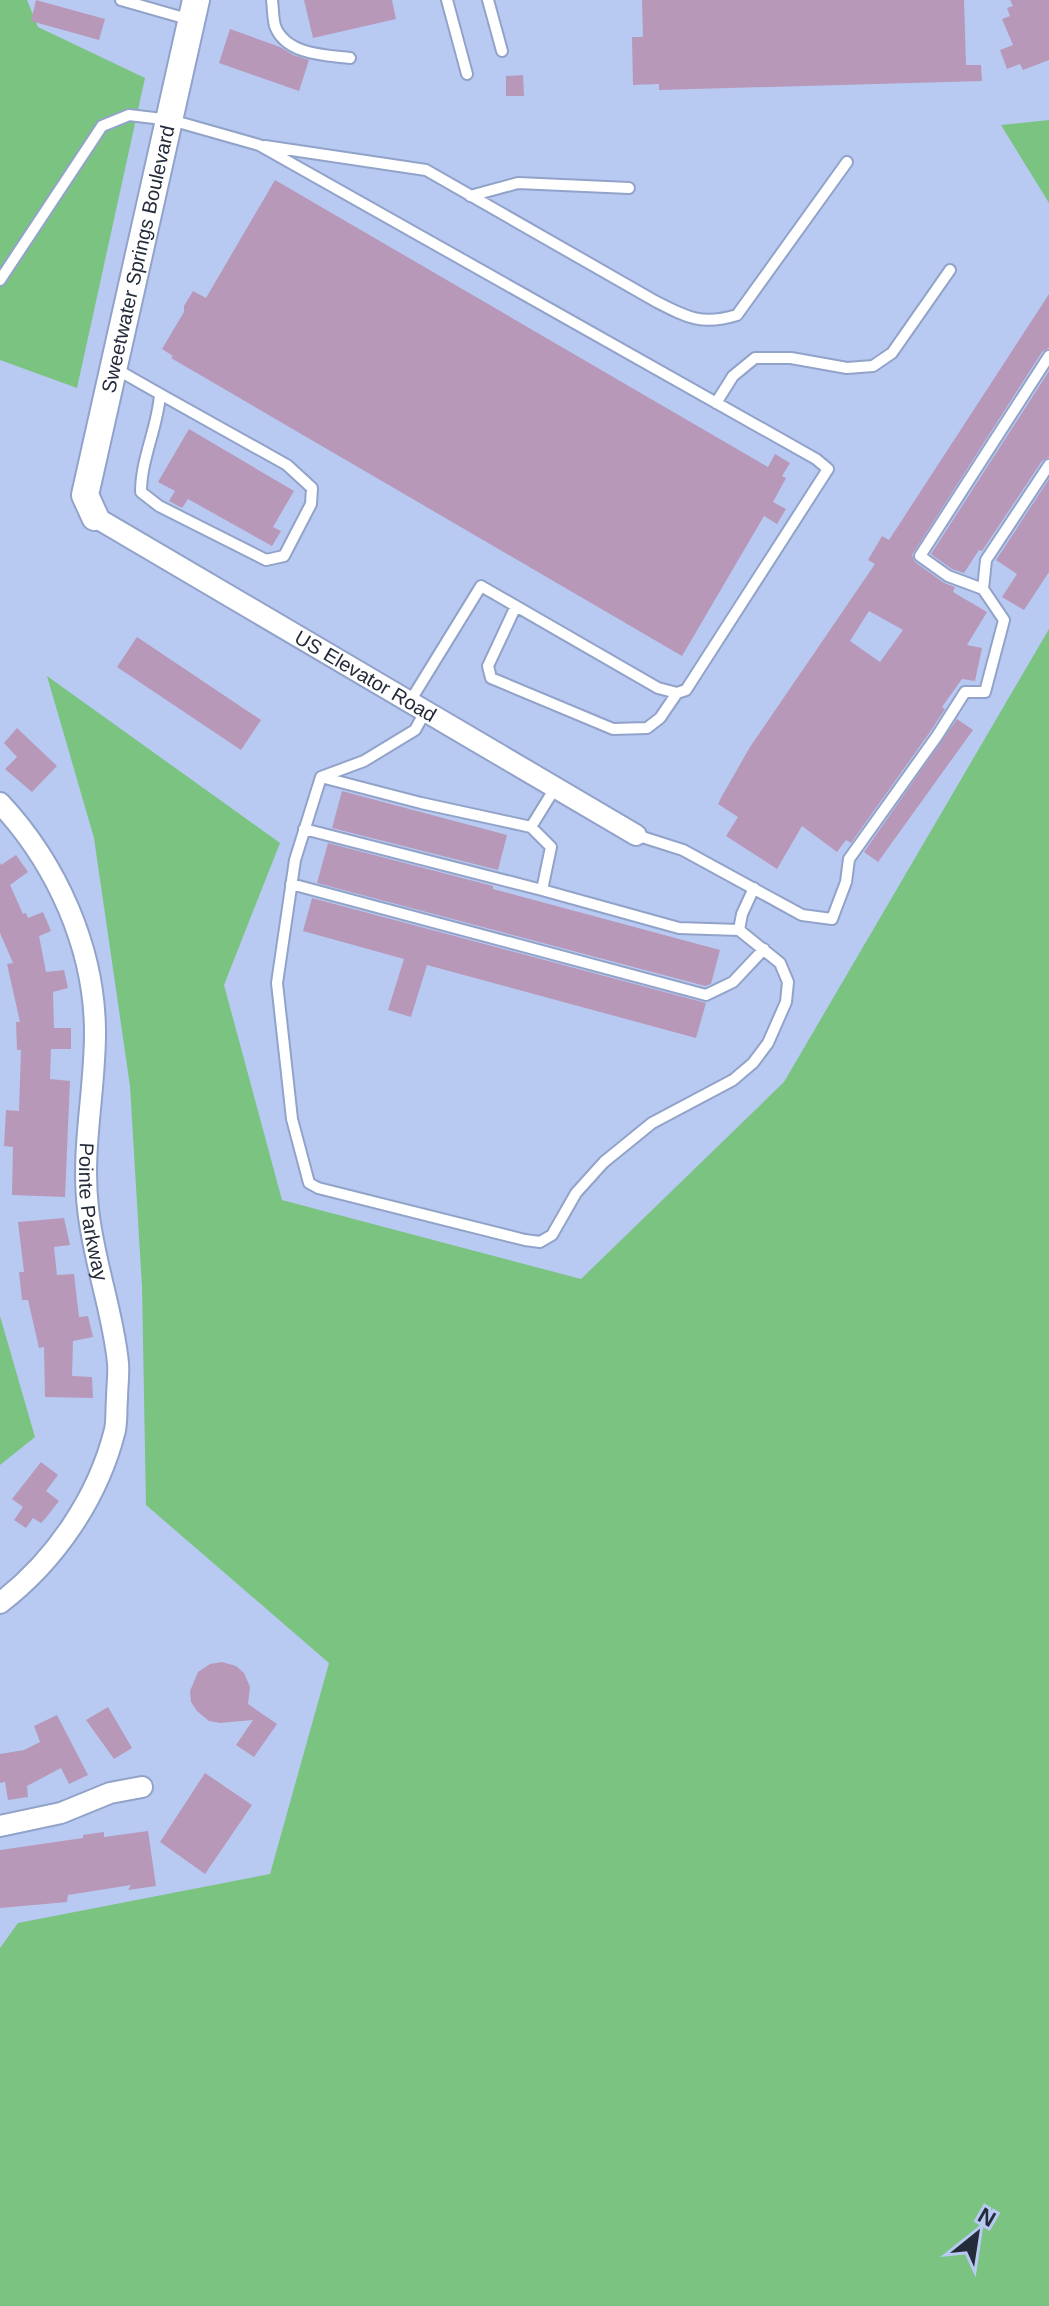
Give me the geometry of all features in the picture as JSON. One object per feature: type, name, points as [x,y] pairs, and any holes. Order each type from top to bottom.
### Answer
[{"type":"street","name":"Sweetwater Springs Boulevard","points":[[95,517],[85,495],[194,10]]},
{"type":"street","name":"US Elevator Road","points":[[95,517],[636,835]]},
{"type":"street","name":"Pointe Parkway","points":[[0,803],[32,842],[58,886],[79,936],[92,987],[95,1035],[85,1166],[88,1210],[118,1364],[116,1427],[94,1487],[61,1542],[26,1581],[0,1603]]},
{"type":"street","points":[[0,1826],[61,1813],[110,1793],[142,1787]]},
{"type":"lane","points":[[121,0],[194,10]]},
{"type":"lane","points":[[272,0],[276,28],[293,46],[309,53],[350,58]]},
{"type":"lane","points":[[447,0],[467,74]]},
{"type":"lane","points":[[488,0],[502,51]]},
{"type":"lane","points":[[0,280],[102,126],[129,115],[171,120],[259,145],[426,170],[688,318],[714,322],[737,315],[847,162]]},
{"type":"lane","points":[[259,145],[816,459],[828,469],[686,690],[677,693],[658,688],[481,586],[417,707],[415,730],[364,761],[321,777]]},
{"type":"lane","points":[[470,196],[518,183],[629,188]]},
{"type":"lane","points":[[716,403],[733,376],[755,358],[791,358],[847,368],[873,366],[892,353],[950,270]]},
{"type":"lane","points":[[636,835],[683,850],[802,915],[832,919],[846,882],[849,859],[965,692],[985,692],[1004,620],[983,589],[948,576],[920,556],[1049,356]]},
{"type":"lane","points":[[114,368],[287,465],[312,488],[311,504],[284,556],[266,560],[159,506],[141,492],[141,480],[159,412],[160,394]]},
{"type":"lane","points":[[983,589],[986,560],[1049,465]]},
{"type":"lane","points":[[516,606],[488,666],[491,678],[613,729],[647,728],[660,718],[677,693]]},
{"type":"lane","points":[[321,777],[531,827],[551,847],[542,890]]},
{"type":"lane","points":[[304,829],[679,928],[739,930],[780,963],[788,982],[786,1002],[768,1043],[753,1063],[733,1080],[652,1123],[595,1172],[576,1193],[552,1235],[540,1242],[318,1188],[309,1183],[292,1119],[277,983],[295,860],[304,829],[321,777]]},
{"type":"lane","points":[[531,827],[555,788]]},
{"type":"lane","points":[[291,884],[706,995],[733,982],[764,949]]},
{"type":"lane","points":[[739,930],[742,914],[754,888]]},
{"type":"green space","points":[[0,0],[27,0],[38,27],[145,78],[77,388],[0,360]]},
{"type":"green space","points":[[1049,120],[1049,203],[1001,125]]},
{"type":"green space","points":[[1049,629],[1049,2306],[0,2306],[0,1948],[18,1923],[270,1874],[329,1663],[146,1505],[142,1287],[130,1086],[94,838],[47,676],[280,843],[224,985],[282,1200],[581,1279],[784,1082]]},
{"type":"green space","points":[[0,1316],[35,1437],[0,1465]]},
{"type":"building","points":[[36,0],[105,19],[99,40],[31,21]]},
{"type":"building","points":[[304,0],[392,0],[396,19],[313,38]]},
{"type":"building","points":[[642,0],[964,0],[966,65],[981,65],[982,81],[659,90],[659,84],[633,85],[632,37],[643,37]]},
{"type":"building","points":[[1010,0],[1049,0],[1049,60],[1023,70],[1020,64],[1007,69],[1000,50],[1013,45],[1002,19],[1010,16],[1007,8],[1013,6]]},
{"type":"building","points":[[230,29],[309,60],[299,91],[219,63]]},
{"type":"building","points":[[523,75],[524,96],[506,96],[506,76]]},
{"type":"building","points":[[275,180],[768,467],[775,454],[790,463],[773,502],[786,509],[777,524],[764,516],[682,656],[171,358],[173,356],[162,349],[193,291],[206,298]]},
{"type":"building","points":[[1049,294],[1049,348],[1042,352],[912,555],[915,562],[944,583],[955,587],[953,592],[987,612],[967,645],[982,648],[975,681],[962,679],[942,707],[945,709],[930,732],[851,843],[846,840],[837,852],[802,826],[777,869],[726,836],[738,817],[718,804],[750,747],[875,564],[868,560],[882,536],[889,540]],"holes":[[[869,611],[903,630],[880,662],[850,641]]]},
{"type":"building","points":[[1049,371],[1049,457],[1042,461],[964,573],[952,569],[931,554]]},
{"type":"building","points":[[189,429],[294,491],[273,527],[281,531],[272,546],[188,499],[182,508],[169,501],[175,491],[158,482]]},
{"type":"building","points":[[1049,479],[1049,572],[1024,610],[1002,597],[1017,574],[996,560]]},
{"type":"building","points":[[137,637],[261,720],[241,750],[117,667]]},
{"type":"building","points":[[957,719],[973,730],[878,862],[864,852]]},
{"type":"building","points":[[17,728],[57,766],[32,792],[5,769],[17,757],[4,743]]},
{"type":"building","points":[[342,791],[507,835],[498,870],[332,828]]},
{"type":"building","points":[[328,843],[720,950],[711,984],[705,986],[317,883]]},
{"type":"building","points":[[16,855],[28,872],[10,885],[23,914],[26,913],[28,918],[43,912],[51,931],[39,936],[46,972],[64,970],[68,988],[53,992],[54,1028],[71,1028],[71,1049],[51,1049],[50,1079],[70,1081],[65,1197],[12,1195],[13,1147],[4,1146],[6,1110],[19,1111],[21,1050],[17,1050],[16,1022],[20,1022],[7,964],[13,963],[0,933],[0,862],[1,865]]},
{"type":"building","points":[[312,898],[706,1003],[696,1038],[427,965],[411,1017],[388,1010],[404,959],[303,931]]},
{"type":"building","points":[[64,1218],[70,1245],[54,1247],[57,1275],[74,1274],[79,1317],[88,1316],[93,1337],[73,1341],[72,1376],[92,1377],[93,1398],[45,1397],[44,1347],[39,1348],[28,1300],[22,1300],[19,1272],[24,1272],[18,1222]]},
{"type":"building","points":[[41,1462],[58,1475],[46,1491],[59,1501],[41,1523],[33,1518],[26,1528],[14,1520],[23,1507],[12,1499]]},
{"type":"building","points":[[222,1662],[236,1666],[244,1673],[250,1687],[248,1704],[277,1724],[254,1757],[236,1745],[253,1720],[209,1721],[191,1702],[190,1691],[198,1672],[210,1664]]},
{"type":"building","points":[[108,1707],[132,1748],[114,1759],[86,1720]]},
{"type":"building","points":[[57,1715],[88,1775],[69,1784],[61,1768],[27,1786],[28,1797],[8,1800],[5,1782],[0,1783],[0,1754],[24,1750],[40,1742],[34,1726]]},
{"type":"building","points":[[205,1773],[252,1805],[205,1874],[160,1842]]},
{"type":"building","points":[[148,1831],[156,1886],[128,1890],[131,1885],[68,1895],[67,1902],[0,1908],[0,1850],[104,1832],[104,1837]]}]
